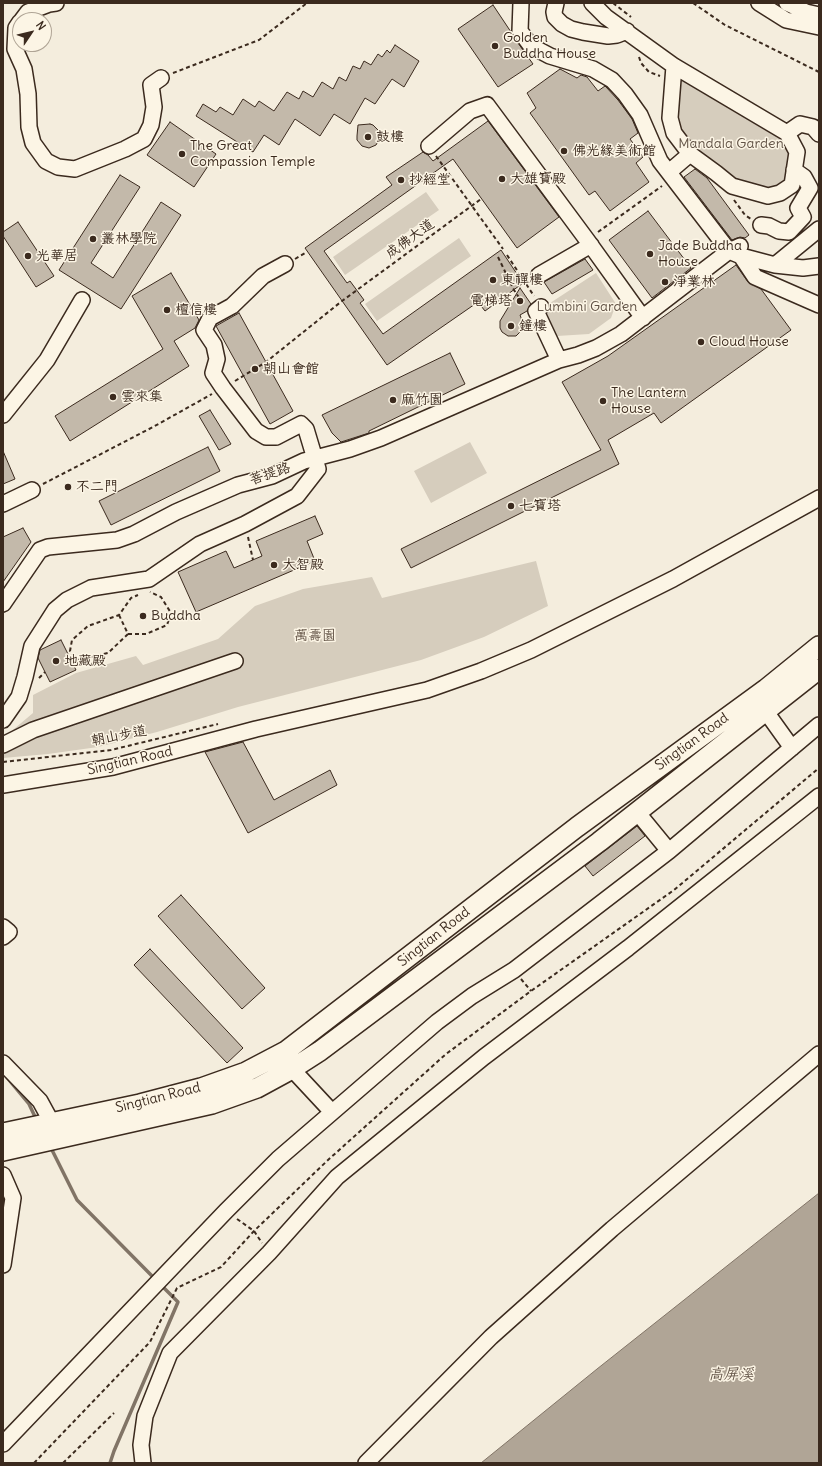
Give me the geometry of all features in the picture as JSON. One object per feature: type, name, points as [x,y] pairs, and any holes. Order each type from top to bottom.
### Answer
[{"type":"main road","name":"Singtian Road","points":[[3,1151],[212,1104],[257,1088],[292,1069],[320,1051],[638,812],[761,703],[819,646]]},
{"type":"main road","name":"Singtian Road","points":[[3,1133],[140,1104],[201,1088],[246,1072],[286,1051],[576,827],[642,779],[761,703],[819,669]]},
{"type":"main road","points":[[642,779],[657,796]]},
{"type":"main road","points":[[499,887],[514,906]]},
{"type":"street","points":[[28,12],[56,3]]},
{"type":"street","points":[[521,3],[520,30],[531,46],[550,56],[593,69],[612,80],[625,94],[640,115],[660,161],[737,251],[755,277],[819,305]]},
{"type":"street","points":[[556,3],[554,12],[555,17],[562,24],[571,29],[608,36],[617,35],[626,31]]},
{"type":"street","points":[[592,3],[606,17],[674,66],[788,133],[797,152],[792,185],[780,193],[768,196],[732,186],[690,154],[674,133],[670,118],[674,66]]},
{"type":"street","points":[[759,3],[786,20],[819,27]]},
{"type":"street","points":[[787,3],[806,12],[819,15]]},
{"type":"street","points":[[16,52],[24,69],[28,94],[29,127],[33,143],[46,161],[58,167],[75,169],[125,149],[144,138],[151,125],[154,106],[151,85],[161,78]]},
{"type":"street","points":[[429,146],[470,111],[487,105],[643,318]]},
{"type":"street","points":[[788,133],[800,124],[813,127],[819,134]]},
{"type":"street","points":[[671,175],[690,154]]},
{"type":"street","points":[[761,225],[769,226],[779,231],[789,232],[802,218],[798,208],[810,188],[804,176],[794,170]]},
{"type":"street","points":[[775,265],[819,229]]},
{"type":"street","points":[[539,275],[589,243]]},
{"type":"street","points":[[737,251],[775,265],[803,268],[819,266]]},
{"type":"street","name":"菩提路","points":[[3,604],[40,550],[48,547],[117,540],[134,534],[176,512],[238,485],[272,476],[304,461],[350,449],[382,438],[559,360],[596,348],[621,334],[737,251]]},
{"type":"street","points":[[3,720],[19,698],[32,646],[55,610],[67,600],[91,588],[150,579],[200,544],[245,524],[297,496],[318,469],[305,426],[301,424],[276,437],[266,437],[256,431],[213,373],[217,359],[214,345],[204,330],[210,318],[232,306],[263,276],[285,264]]},
{"type":"street","points":[[3,415],[47,360],[82,300]]},
{"type":"street","points":[[534,309],[559,360]]},
{"type":"street","points":[[3,504],[32,490]]},
{"type":"street","name":"Singtian Road","points":[[3,785],[113,767],[256,729],[427,690],[481,671],[531,650],[673,579],[819,498]]},
{"type":"street","points":[[3,745],[32,730],[235,661]]},
{"type":"street","points":[[761,703],[792,748]]},
{"type":"street","points":[[3,1444],[226,1211],[278,1159],[437,1022],[472,996],[514,970],[669,851],[819,725]]},
{"type":"street","points":[[144,1463],[141,1445],[145,1416],[170,1353],[269,1253],[337,1177],[484,1057],[628,948],[819,796]]},
{"type":"street","points":[[638,812],[669,851]]},
{"type":"street","points":[[3,927],[9,932],[3,938]]},
{"type":"street","points":[[366,1463],[491,1337],[612,1229],[819,1054]]},
{"type":"street","points":[[3,1063],[40,1101],[52,1123]]},
{"type":"street","points":[[292,1069],[332,1112]]},
{"type":"street","points":[[3,1175],[13,1198],[3,1265]]},
{"type":"path","points":[[161,78],[259,40],[307,3]]},
{"type":"path","points":[[694,3],[725,25],[819,72]]},
{"type":"path","points":[[429,146],[503,249]]},
{"type":"path","points":[[589,243],[671,175]]},
{"type":"path","points":[[732,186],[732,198],[745,215],[761,225]]},
{"type":"path","name":"成佛大道","points":[[32,490],[148,430],[266,362],[360,288],[481,199]]},
{"type":"path","points":[[507,255],[534,309]]},
{"type":"path","points":[[498,257],[514,290],[534,309]]},
{"type":"path","points":[[245,524],[253,560]]},
{"type":"path","points":[[141,593],[132,598],[119,615],[88,626],[72,640],[70,651],[78,660],[108,654],[128,634],[146,634],[166,625],[171,613],[161,597],[146,591]]},
{"type":"path","points":[[119,615],[128,634]]},
{"type":"path","name":"朝山步道","points":[[3,762],[110,750],[223,724]]},
{"type":"path","points":[[226,1211],[254,1231],[269,1253]]},
{"type":"path","points":[[63,1463],[114,1413]]},
{"type":"green space","name":"Mandala Garden","points":[[675,69],[787,136],[795,152],[790,183],[768,194],[716,177],[667,121]]},
{"type":"green space","points":[[426,192],[439,210],[345,275],[333,257]]},
{"type":"green space","points":[[459,238],[471,256],[377,321],[365,304]]},
{"type":"green space","name":"Lumbini Garden","points":[[596,273],[616,304],[611,318],[589,334],[557,336],[544,307]]},
{"type":"green space","points":[[470,442],[487,473],[431,503],[414,471]]},
{"type":"green space","name":"萬壽園","points":[[536,561],[548,606],[484,637],[421,660],[238,707],[157,732],[98,747],[48,754],[3,758],[3,747],[8,734],[33,713],[33,695],[76,673],[136,656],[143,665],[218,639],[255,606],[303,589],[372,577],[382,598]]},
{"type":"water","name":"高屏溪","points":[[819,1193],[819,1463],[481,1463],[597,1369]]},
{"type":"building","name":"Golden Buddha House","points":[[493,5],[533,64],[498,87],[458,29]]},
{"type":"building","points":[[395,45],[419,61],[404,87],[392,79],[375,104],[365,98],[350,124],[334,114],[320,136],[295,119],[279,145],[264,135],[253,152],[196,116],[203,104],[216,112],[220,107],[233,115],[243,99],[255,107],[259,101],[274,111],[287,92],[299,99],[303,91],[313,97],[322,82],[333,89],[339,77],[346,81],[353,66],[360,69],[364,61],[371,65],[378,54],[382,57],[387,50],[390,53]]},
{"type":"building","points":[[560,69],[577,78],[581,75],[587,77],[598,91],[605,86],[632,119],[638,133],[630,139],[643,157],[636,163],[649,182],[610,211],[595,191],[589,195],[530,113],[536,108],[527,93]]},
{"type":"building","points":[[488,121],[559,217],[517,248],[453,159],[324,251],[347,283],[350,281],[364,300],[360,303],[383,334],[501,250],[523,283],[485,311],[478,302],[387,365],[305,248],[392,185],[386,177],[423,152],[433,161]]},
{"type":"building","name":"The Great Compassion Temple","points":[[170,122],[216,154],[194,187],[147,155]]},
{"type":"building","name":"鼓樓","points":[[370,124],[379,131],[380,138],[376,145],[369,148],[362,146],[357,140],[357,136],[358,125]]},
{"type":"building","points":[[695,169],[707,178],[749,235],[745,238],[740,237],[732,240],[684,177]]},
{"type":"building","name":"叢林學院","points":[[120,175],[140,187],[91,263],[113,278],[161,202],[181,215],[121,309],[59,270]]},
{"type":"building","name":"Jade Buddha House","points":[[648,211],[691,268],[652,298],[609,240]]},
{"type":"building","name":"光華居","points":[[18,222],[54,276],[36,287],[3,236],[3,232]]},
{"type":"building","points":[[585,259],[593,270],[552,294],[544,282]]},
{"type":"building","points":[[736,265],[748,282],[761,289],[791,330],[661,423],[654,413],[608,440],[619,464],[411,568],[401,549],[601,450],[562,382],[608,356]]},
{"type":"building","points":[[171,273],[199,320],[195,328],[174,341],[189,366],[70,441],[55,416],[163,349],[132,296]]},
{"type":"building","points":[[520,288],[531,304],[527,311],[520,315],[523,323],[521,331],[516,336],[508,336],[502,332],[500,328],[500,321]]},
{"type":"building","name":"朝山會館","points":[[239,313],[293,411],[270,424],[216,326]]},
{"type":"building","name":"麻竹園","points":[[450,353],[465,384],[369,431],[369,433],[341,442],[332,433],[322,415]]},
{"type":"building","points":[[210,410],[231,444],[219,450],[199,416]]},
{"type":"building","points":[[208,447],[220,471],[111,525],[99,501]]},
{"type":"building","points":[[3,451],[15,479],[3,484]]},
{"type":"building","name":"大智殿","points":[[315,516],[323,534],[307,541],[315,561],[196,612],[178,572],[226,551],[234,568],[262,556],[256,541]]},
{"type":"building","points":[[23,528],[31,542],[3,582],[3,537]]},
{"type":"building","name":"地藏殿","points":[[61,640],[76,670],[50,682],[38,658],[40,650]]},
{"type":"building","points":[[243,742],[274,800],[330,770],[337,785],[248,833],[205,752]]},
{"type":"building","points":[[637,826],[645,836],[593,876],[585,866]]},
{"type":"building","points":[[181,895],[265,988],[242,1009],[158,916]]},
{"type":"building","points":[[150,949],[243,1048],[227,1063],[134,965]]},
{"type":"waterway","points":[[4,1074],[29,1104],[37,1121]]},
{"type":"waterway","points":[[50,1146],[77,1200],[155,1279]]},
{"type":"waterway","points":[[110,1463],[178,1302],[161,1285]]},
{"type":"place","name":"Golden Buddha House","points":[[495,46]]},
{"type":"place","name":"鼓樓","points":[[368,137]]},
{"type":"place","name":"佛光緣美術館","points":[[564,151]]},
{"type":"place","name":"The Great Compassion Temple","points":[[182,154]]},
{"type":"place","name":"大雄寶殿","points":[[502,179]]},
{"type":"place","name":"抄經堂","points":[[401,180]]},
{"type":"place","name":"叢林學院","points":[[93,239]]},
{"type":"place","name":"Jade Buddha House","points":[[650,254]]},
{"type":"place","name":"光華居","points":[[28,256]]},
{"type":"place","name":"東禪樓","points":[[493,280]]},
{"type":"place","name":"淨業林","points":[[665,282]]},
{"type":"place","name":"電梯塔","points":[[520,301]]},
{"type":"place","name":"檀信樓","points":[[167,310]]},
{"type":"place","name":"鐘樓","points":[[511,326]]},
{"type":"place","name":"Cloud House","points":[[701,342]]},
{"type":"place","name":"朝山會館","points":[[255,369]]},
{"type":"place","name":"雲來集","points":[[113,397]]},
{"type":"place","name":"麻竹園","points":[[393,400]]},
{"type":"place","name":"The Lantern House","points":[[603,401]]},
{"type":"place","name":"不二門","points":[[68,487]]},
{"type":"place","name":"七寶塔","points":[[511,506]]},
{"type":"place","name":"大智殿","points":[[274,565]]},
{"type":"place","name":"Buddha","points":[[143,616]]},
{"type":"place","name":"地藏殿","points":[[56,661]]}]
